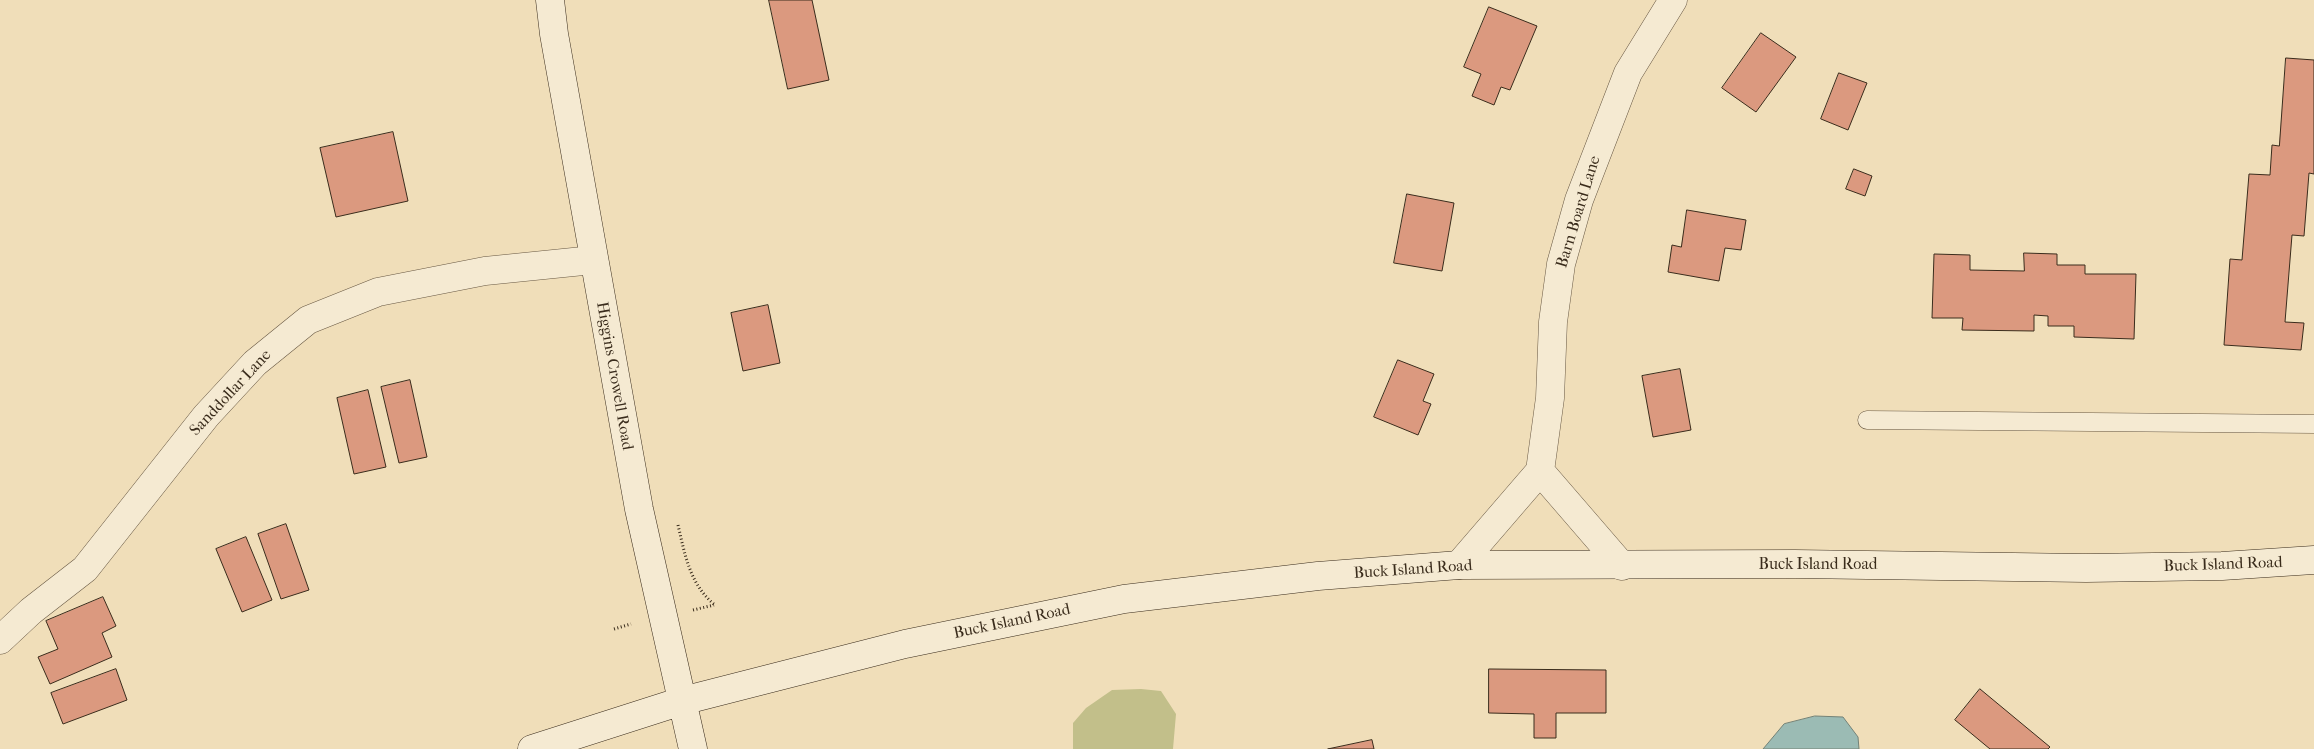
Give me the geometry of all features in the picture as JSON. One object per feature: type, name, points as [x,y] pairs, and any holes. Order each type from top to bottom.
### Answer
[{"type":"main road","name":"Higgins Crowell Road","points":[[550,0],[554,34],[593,260],[639,509],[693,749]]},
{"type":"main road","name":"Barn Board Lane","points":[[1540,470],[1550,398],[1553,322],[1561,264],[1579,200],[1628,73],[1673,0]]},
{"type":"main road","name":"Sanddollar Lane","points":[[0,640],[31,611],[85,569],[206,416],[255,363],[308,320],[378,292],[485,271],[593,260]]},
{"type":"main road","points":[[1459,566],[1540,470],[1622,566]]},
{"type":"main road","name":"Buck Island Road","points":[[532,749],[682,701],[905,644],[1124,600],[1318,576],[1459,566],[1795,564],[2086,568],[2222,566],[2314,560]]},
{"type":"lane","points":[[1867,420],[2314,424]]},
{"type":"shaded area","points":[[1141,689],[1161,691],[1176,714],[1173,749],[1073,749],[1073,723],[1086,708],[1112,690]]},
{"type":"water","points":[[1815,716],[1843,717],[1858,737],[1859,749],[1763,749],[1784,724]]},
{"type":"building","points":[[769,0],[812,0],[829,80],[788,89]]},
{"type":"building","points":[[1489,7],[1537,26],[1510,90],[1501,87],[1494,105],[1472,96],[1481,74],[1464,67]]},
{"type":"building","points":[[1761,33],[1796,57],[1756,112],[1722,88]]},
{"type":"building","points":[[2286,58],[2314,60],[2314,174],[2309,173],[2304,236],[2292,235],[2285,322],[2304,323],[2301,350],[2224,345],[2230,259],[2242,260],[2249,174],[2270,175],[2272,145],[2279,146]]},
{"type":"building","points":[[1839,73],[1867,83],[1848,130],[1821,119]]},
{"type":"building","points":[[393,132],[408,201],[336,217],[320,148]]},
{"type":"building","points":[[1854,169],[1872,176],[1865,196],[1846,189]]},
{"type":"building","points":[[1407,194],[1454,203],[1442,271],[1394,263]]},
{"type":"building","points":[[1687,210],[1746,220],[1741,250],[1725,248],[1719,281],[1668,272],[1672,245],[1681,247]]},
{"type":"building","points":[[2024,253],[2057,254],[2057,265],[2085,265],[2085,274],[2136,274],[2134,339],[2074,337],[2074,326],[2048,326],[2048,316],[2034,315],[2034,331],[1962,330],[1963,318],[1932,318],[1934,254],[1970,255],[1970,270],[2024,271]]},
{"type":"building","points":[[768,305],[780,363],[743,371],[731,313]]},
{"type":"building","points":[[1398,360],[1434,374],[1423,401],[1431,404],[1418,435],[1374,417]]},
{"type":"building","points":[[1680,369],[1691,430],[1653,437],[1642,376]]},
{"type":"building","points":[[410,380],[427,457],[399,463],[381,387]]},
{"type":"building","points":[[368,390],[386,467],[354,474],[337,398]]},
{"type":"building","points":[[286,524],[309,590],[281,599],[258,534]]},
{"type":"building","points":[[246,537],[272,600],[242,612],[216,549]]},
{"type":"building","points":[[103,597],[116,626],[102,633],[112,657],[50,684],[38,657],[58,649],[46,621]]},
{"type":"building","points":[[116,669],[127,700],[63,724],[51,693]]},
{"type":"building","points":[[1489,669],[1606,670],[1606,713],[1556,713],[1556,738],[1534,738],[1534,714],[1489,713]]},
{"type":"building","points":[[1980,689],[2050,747],[2048,749],[1990,749],[1955,720]]},
{"type":"building","points":[[1372,740],[1374,749],[1328,749]]}]
